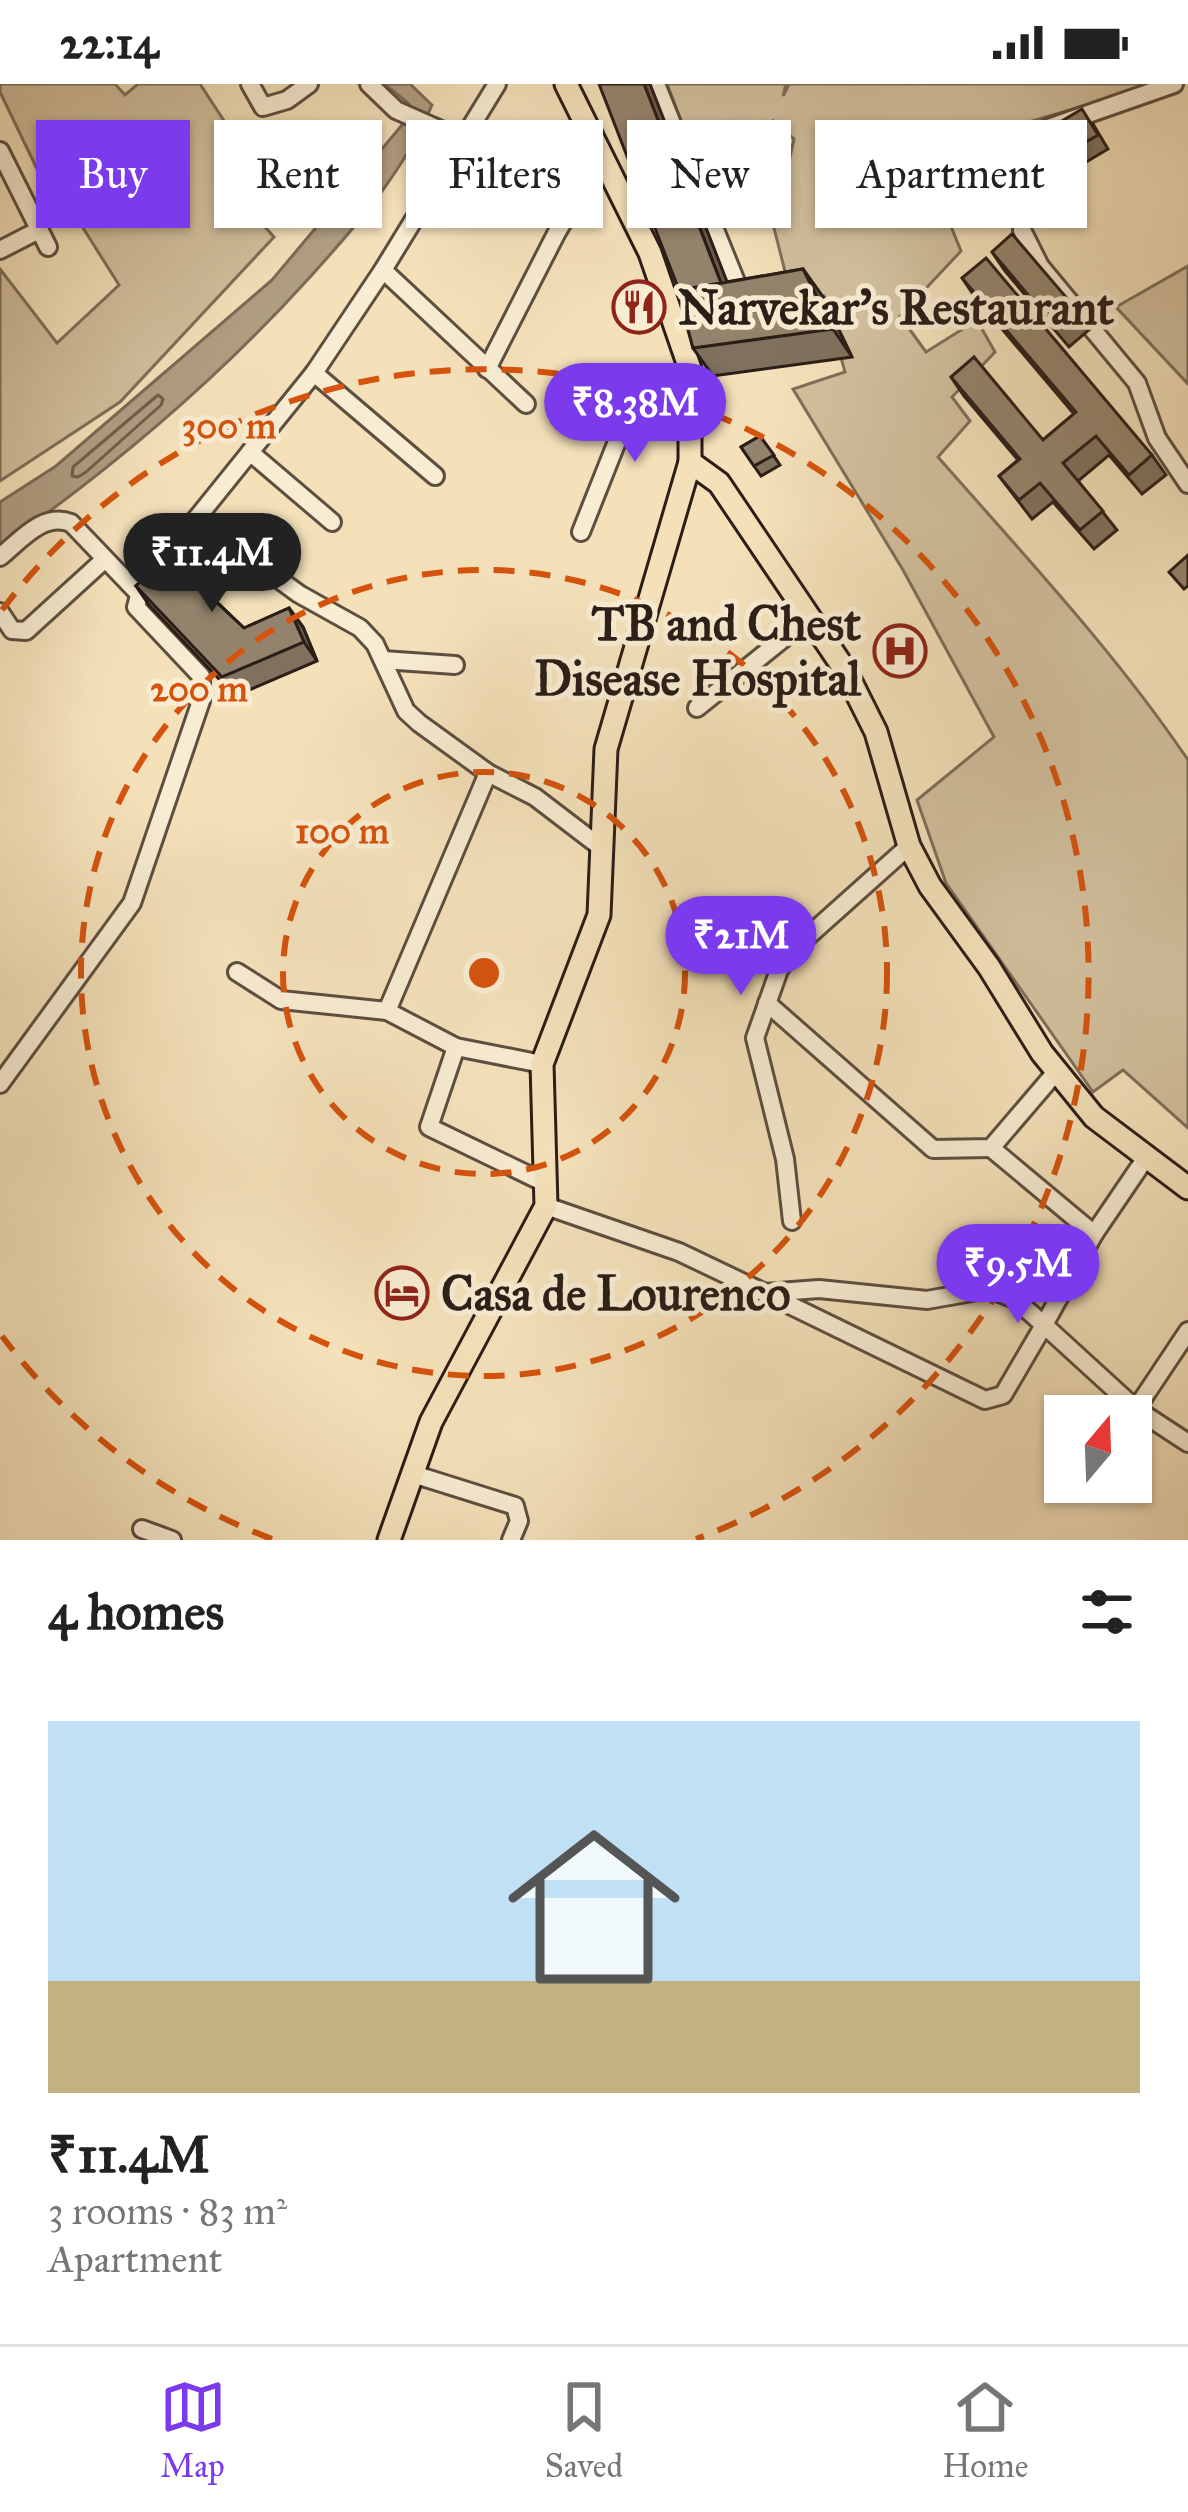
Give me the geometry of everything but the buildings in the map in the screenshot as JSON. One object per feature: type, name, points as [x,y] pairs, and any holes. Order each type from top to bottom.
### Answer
[{"type":"main road","points":[[564,88],[582,120]]},
{"type":"main road","points":[[389,1540],[431,1422],[547,1195],[542,1064],[599,915],[606,749],[691,462],[690,369],[650,253],[603,157]]},
{"type":"main road","points":[[691,462],[719,483],[845,670],[876,732],[909,847],[930,886],[1056,1072],[1094,1117],[1188,1188]]},
{"type":"street","points":[[250,84],[262,107],[287,100],[309,84]]},
{"type":"street","points":[[369,84],[396,110],[418,120]]},
{"type":"street","points":[[473,120],[497,84]]},
{"type":"street","points":[[656,84],[743,299]]},
{"type":"street","points":[[1174,84],[1048,128],[1027,167],[1022,230],[1040,266],[1137,382],[1157,438],[1188,484]]},
{"type":"street","points":[[0,152],[48,248]]},
{"type":"street","points":[[0,1084],[132,903],[200,701],[201,676],[136,607],[139,594],[314,374],[408,228]]},
{"type":"street","points":[[487,369],[559,228]]},
{"type":"street","points":[[0,250],[39,230]]},
{"type":"street","points":[[383,270],[526,404]]},
{"type":"street","points":[[314,374],[435,476]]},
{"type":"street","points":[[581,532],[618,439],[647,416],[692,398]]},
{"type":"street","points":[[250,452],[332,522]]},
{"type":"street","points":[[0,557],[46,520],[59,518],[71,523],[139,594]]},
{"type":"street","points":[[196,519],[299,594],[360,628],[375,644],[406,711],[488,773],[536,797],[603,849]]},
{"type":"street","points":[[0,612],[12,629],[26,631],[104,560]]},
{"type":"street","points":[[697,708],[809,618]]},
{"type":"street","points":[[382,660],[455,665]]},
{"type":"street","points":[[387,1010],[488,773]]},
{"type":"street","points":[[792,1221],[785,1160],[755,1039],[779,970],[796,947],[909,847]]},
{"type":"street","points":[[237,972],[280,1000],[387,1010],[457,1047],[542,1064]]},
{"type":"street","points":[[767,1003],[933,1149],[991,1148],[1094,1234]]},
{"type":"street","points":[[457,1047],[429,1127],[547,1195],[679,1252],[985,1400],[1003,1395],[1094,1234],[1145,1159]]},
{"type":"street","points":[[991,1148],[1056,1072]]},
{"type":"street","points":[[765,1293],[819,1289],[927,1300],[989,1289],[1015,1299],[1121,1395]]},
{"type":"street","points":[[1145,1395],[1188,1331]]},
{"type":"street","points":[[1152,1419],[1188,1443]]},
{"type":"street","points":[[413,1474],[515,1506],[519,1522],[511,1540]]},
{"type":"street","points":[[142,1529],[172,1540]]},
{"type":"shaded area","points":[[0,84],[115,84],[125,95],[138,84],[200,84],[224,120],[214,120],[214,228],[266,228],[274,237],[120,402],[0,481],[0,269],[57,343],[119,285],[83,228],[190,228],[190,120],[36,120],[36,167]]},
{"type":"shaded area","points":[[667,84],[786,84],[783,96],[789,84],[1158,84],[1035,120],[815,120],[815,228],[952,228],[961,251],[900,316],[926,352],[977,320],[995,352],[952,397],[970,421],[938,457],[1099,643],[1188,760],[1188,1128],[1123,1070],[1093,1092],[946,883],[917,800],[994,737],[903,570],[793,389],[845,372],[824,296],[791,295],[774,228],[791,228],[791,120],[681,120]]},
{"type":"shaded area","points":[[1188,266],[1188,384],[1116,307]]},
{"type":"water","points":[[385,84],[410,84],[432,105],[425,120],[406,120],[406,154],[382,192],[382,149],[402,125],[409,104]]},
{"type":"water","points":[[316,228],[353,228],[276,314],[202,386],[124,454],[0,547],[0,502],[56,466],[272,280]]},
{"type":"place","name":"Narvekar's Restaurant","points":[[639,307]]},
{"type":"place","name":"TB and Chest Disease Hospital","points":[[900,651]]},
{"type":"place","name":"Casa de Lourenco","points":[[402,1293]]}]
